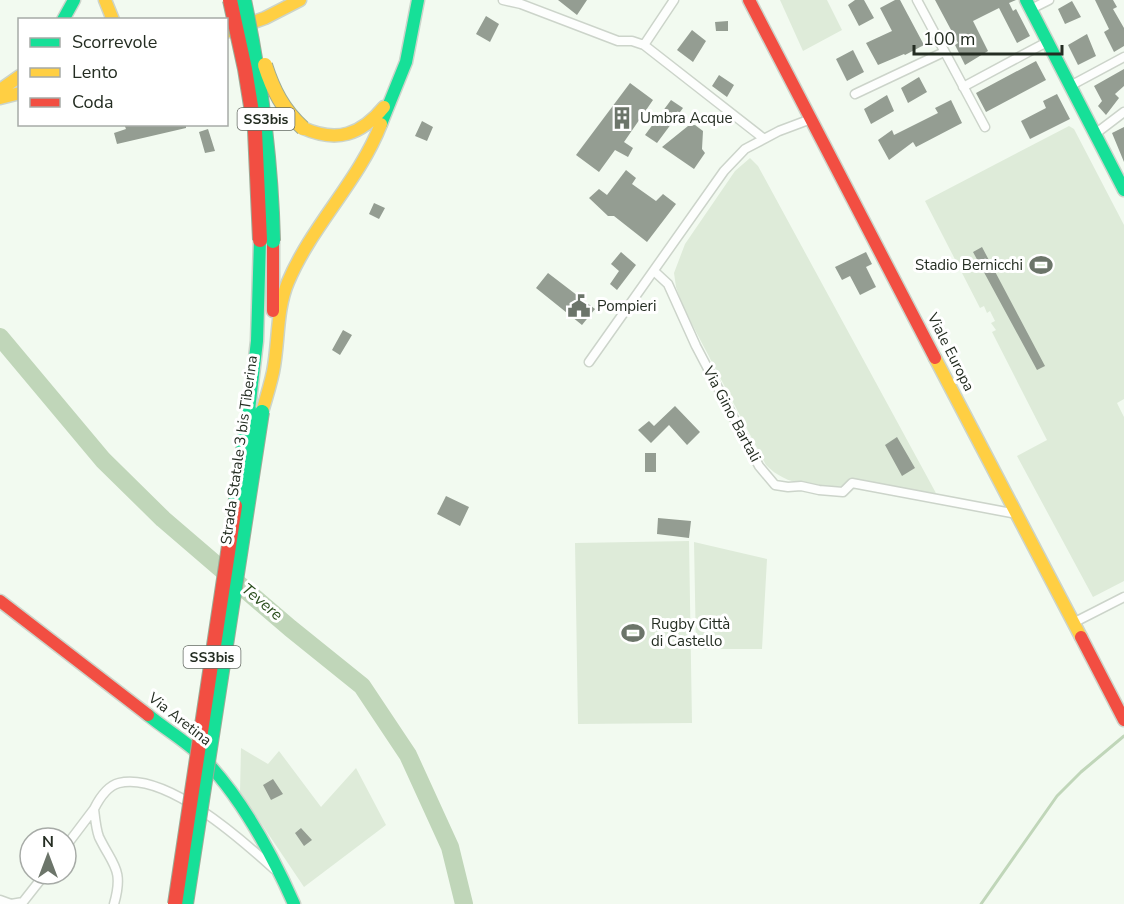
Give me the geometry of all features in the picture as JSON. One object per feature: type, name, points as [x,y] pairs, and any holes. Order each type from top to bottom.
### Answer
[{"type":"main road","points":[[64,18],[76,0]]},
{"type":"main road","points":[[76,0],[77,18]]},
{"type":"main road","points":[[105,0],[112,18]]},
{"type":"main road","points":[[224,0],[228,18]]},
{"type":"main road","name":"Strada Statale 3 bis Tiberina","points":[[230,0],[255,131],[267,240]]},
{"type":"main road","name":"Strada Statale 3 bis Tiberina","points":[[186,904],[256,411],[257,341],[267,240],[270,159],[264,105],[244,0]]},
{"type":"main road","points":[[251,0],[264,61],[274,90],[287,112],[303,128],[317,134],[331,136],[357,131],[375,118],[397,87]]},
{"type":"main road","points":[[228,31],[265,18],[300,0]]},
{"type":"main road","points":[[405,0],[413,30]]},
{"type":"main road","points":[[256,411],[273,372],[281,305],[287,283],[303,252],[370,148],[397,87],[408,55],[418,0]]},
{"type":"main road","name":"Viale Europa","points":[[749,0],[1124,720]]},
{"type":"main road","points":[[1029,5],[1124,190]]},
{"type":"main road","points":[[228,18],[255,131]]},
{"type":"main road","points":[[0,90],[18,77]]},
{"type":"main road","points":[[0,98],[18,94]]},
{"type":"main road","name":"Strada Statale 3 bis Tiberina","points":[[175,904],[256,411]]},
{"type":"main road","name":"Via Aretina","points":[[0,601],[201,756],[234,794],[281,875],[294,904]]},
{"type":"street","points":[[503,0],[528,7],[618,41],[632,41],[644,45],[763,138]]},
{"type":"street","points":[[644,45],[674,0]]},
{"type":"street","points":[[916,0],[985,127]]},
{"type":"street","points":[[1029,5],[1049,0]]},
{"type":"street","points":[[963,87],[1047,42]]},
{"type":"street","points":[[855,94],[944,52]]},
{"type":"street","points":[[1070,86],[1124,57]]},
{"type":"street","points":[[1095,134],[1124,112]]},
{"type":"street","points":[[589,362],[724,171],[745,149],[763,138],[812,118]]},
{"type":"street","name":"Via Gino Bartali","points":[[654,271],[668,284],[696,346],[759,466],[775,485],[843,492],[852,483],[1017,514]]},
{"type":"street","points":[[1073,623],[1124,597]]},
{"type":"street","points":[[78,830],[109,789],[117,784],[131,782],[152,786],[176,796],[213,817],[281,875]]},
{"type":"street","points":[[94,809],[98,836],[114,861],[119,886],[114,904]]},
{"type":"street","points":[[0,900],[10,904],[23,902],[36,886]]},
{"type":"green space","points":[[780,0],[827,0],[842,30],[803,51]]},
{"type":"green space","name":"Stadio Bernicchi","points":[[1069,126],[1074,129],[1124,225],[1124,399],[1117,403],[1124,417],[1124,581],[1093,597],[1017,456],[1047,440],[992,332],[996,330],[991,323],[995,321],[990,311],[987,313],[984,306],[980,308],[925,201]]},
{"type":"green space","points":[[750,158],[758,166],[937,495],[850,480],[845,487],[802,484],[783,478],[766,465],[683,307],[674,273],[685,244],[735,171]]},
{"type":"green space","name":"Rugby Città di Castello","points":[[689,541],[692,723],[578,724],[575,543]]},
{"type":"green space","points":[[694,542],[767,559],[762,649],[696,649]]},
{"type":"green space","points":[[241,748],[268,764],[279,751],[321,807],[356,768],[386,825],[304,887],[240,792]]},
{"type":"building","points":[[558,0],[587,0],[577,15]]},
{"type":"building","points":[[855,0],[864,0],[874,18],[859,26],[848,5]]},
{"type":"building","points":[[895,0],[900,0],[924,45],[878,65],[866,43],[892,31],[880,8]]},
{"type":"building","points":[[935,0],[1016,0],[1009,3],[1013,11],[1016,9],[1030,36],[1017,43],[999,8],[973,21],[988,51],[965,65],[955,45],[958,43]]},
{"type":"building","points":[[1095,0],[1113,0],[1117,7],[1113,9],[1124,28],[1124,46],[1114,52],[1104,32],[1109,29]]},
{"type":"building","points":[[1072,1],[1081,17],[1065,24],[1058,9]]},
{"type":"building","points":[[486,16],[499,24],[490,42],[476,34]]},
{"type":"building","points":[[728,21],[728,31],[716,31],[715,22]]},
{"type":"building","points":[[692,30],[706,41],[693,62],[677,50]]},
{"type":"building","points":[[1087,34],[1096,56],[1078,65],[1068,45]]},
{"type":"building","points":[[853,50],[864,72],[847,81],[836,59]]},
{"type":"building","points":[[1036,61],[1046,80],[986,112],[976,93]]},
{"type":"building","points":[[1124,69],[1124,86],[1115,94],[1119,98],[1106,115],[1098,106],[1102,101],[1094,86]]},
{"type":"building","points":[[719,75],[734,85],[727,97],[712,86]]},
{"type":"building","points":[[919,77],[927,92],[908,103],[901,88]]},
{"type":"building","name":"Umbra Acque","points":[[630,83],[653,100],[624,142],[633,148],[628,157],[615,150],[599,172],[576,155]]},
{"type":"building","points":[[1057,94],[1070,119],[1030,139],[1021,121],[1046,108],[1043,101]]},
{"type":"building","points":[[887,95],[894,111],[871,124],[864,109]]},
{"type":"building","points":[[671,100],[683,108],[657,143],[645,135]]},
{"type":"building","points":[[951,100],[962,123],[916,147],[913,142],[889,160],[878,140],[892,130],[894,135],[938,113],[935,108]]},
{"type":"building","points":[[422,121],[433,127],[427,141],[415,136]]},
{"type":"building","points":[[695,125],[703,131],[702,149],[705,153],[694,169],[662,147],[688,126]]},
{"type":"building","points":[[125,126],[186,126],[186,128],[117,144],[114,133],[126,129]]},
{"type":"building","points":[[1124,127],[1124,162],[1112,133]]},
{"type":"building","points":[[208,129],[215,151],[205,153],[199,132]]},
{"type":"building","points":[[626,170],[636,178],[632,184],[656,201],[663,194],[676,204],[647,242],[614,216],[608,216],[589,198],[599,189],[607,195]]},
{"type":"building","points":[[374,203],[385,208],[379,219],[369,214]]},
{"type":"building","points":[[982,247],[1045,366],[1037,370],[973,252]]},
{"type":"building","points":[[621,252],[636,265],[617,290],[610,284],[619,271],[611,264]]},
{"type":"building","points":[[866,252],[872,264],[866,267],[876,287],[860,295],[850,276],[842,280],[835,267]]},
{"type":"building","points":[[548,273],[595,309],[582,325],[536,288]]},
{"type":"building","points":[[343,330],[352,335],[340,355],[332,350]]},
{"type":"building","points":[[675,406],[700,432],[687,445],[669,425],[651,443],[638,430],[649,421],[654,426]]},
{"type":"building","points":[[897,437],[915,468],[902,476],[885,445]]},
{"type":"building","points":[[645,453],[656,453],[656,472],[645,472]]},
{"type":"building","points":[[446,496],[469,507],[460,526],[437,514]]},
{"type":"building","points":[[658,518],[691,521],[689,538],[657,534]]},
{"type":"building","points":[[273,779],[283,794],[271,800],[263,785]]},
{"type":"building","points":[[301,828],[312,840],[304,846],[295,833]]},
{"type":"waterway","name":"Tevere","points":[[0,337],[103,460],[163,519],[290,628],[362,686],[408,755],[450,847],[464,904]]},
{"type":"waterway","points":[[981,904],[1057,796],[1081,772],[1124,736]]},
{"type":"traffic: fast","points":[[64,18],[74,0]]},
{"type":"traffic: fast","points":[[244,0],[264,120],[273,241]]},
{"type":"traffic: fast","points":[[381,124],[406,62],[418,0]]},
{"type":"traffic: fast","points":[[1026,0],[1124,190]]},
{"type":"traffic: fast","points":[[249,410],[257,341],[260,240]]},
{"type":"traffic: fast","points":[[235,506],[249,410]]},
{"type":"traffic: fast","points":[[186,904],[262,412]]},
{"type":"traffic: fast","points":[[148,715],[196,751],[230,790],[265,845],[294,904]]},
{"type":"traffic: slow","points":[[105,0],[112,18]]},
{"type":"traffic: slow","points":[[228,31],[265,18],[300,0]]},
{"type":"traffic: slow","points":[[265,65],[280,99],[303,128]]},
{"type":"traffic: slow","points":[[0,90],[18,77]]},
{"type":"traffic: slow","points":[[0,98],[18,94]]},
{"type":"traffic: slow","points":[[303,128],[327,135],[348,134],[366,124],[384,107]]},
{"type":"traffic: slow","points":[[262,412],[273,372],[281,304],[288,282],[310,241],[361,165],[381,124]]},
{"type":"traffic: slow","points":[[935,358],[1081,637]]},
{"type":"traffic: jam","points":[[230,0],[255,131],[260,240]]},
{"type":"traffic: jam","points":[[749,0],[935,358]]},
{"type":"traffic: jam","points":[[273,241],[273,311]]},
{"type":"traffic: jam","points":[[175,904],[235,506]]},
{"type":"traffic: jam","points":[[0,601],[148,715]]},
{"type":"traffic: jam","points":[[1081,637],[1124,720]]},
{"type":"place","name":"Umbra Acque","points":[[622,118]]},
{"type":"place","name":"Stadio Bernicchi","points":[[1041,265]]},
{"type":"place","name":"Pompieri","points":[[579,306]]},
{"type":"place","name":"Rugby Città di Castello","points":[[633,633]]}]
